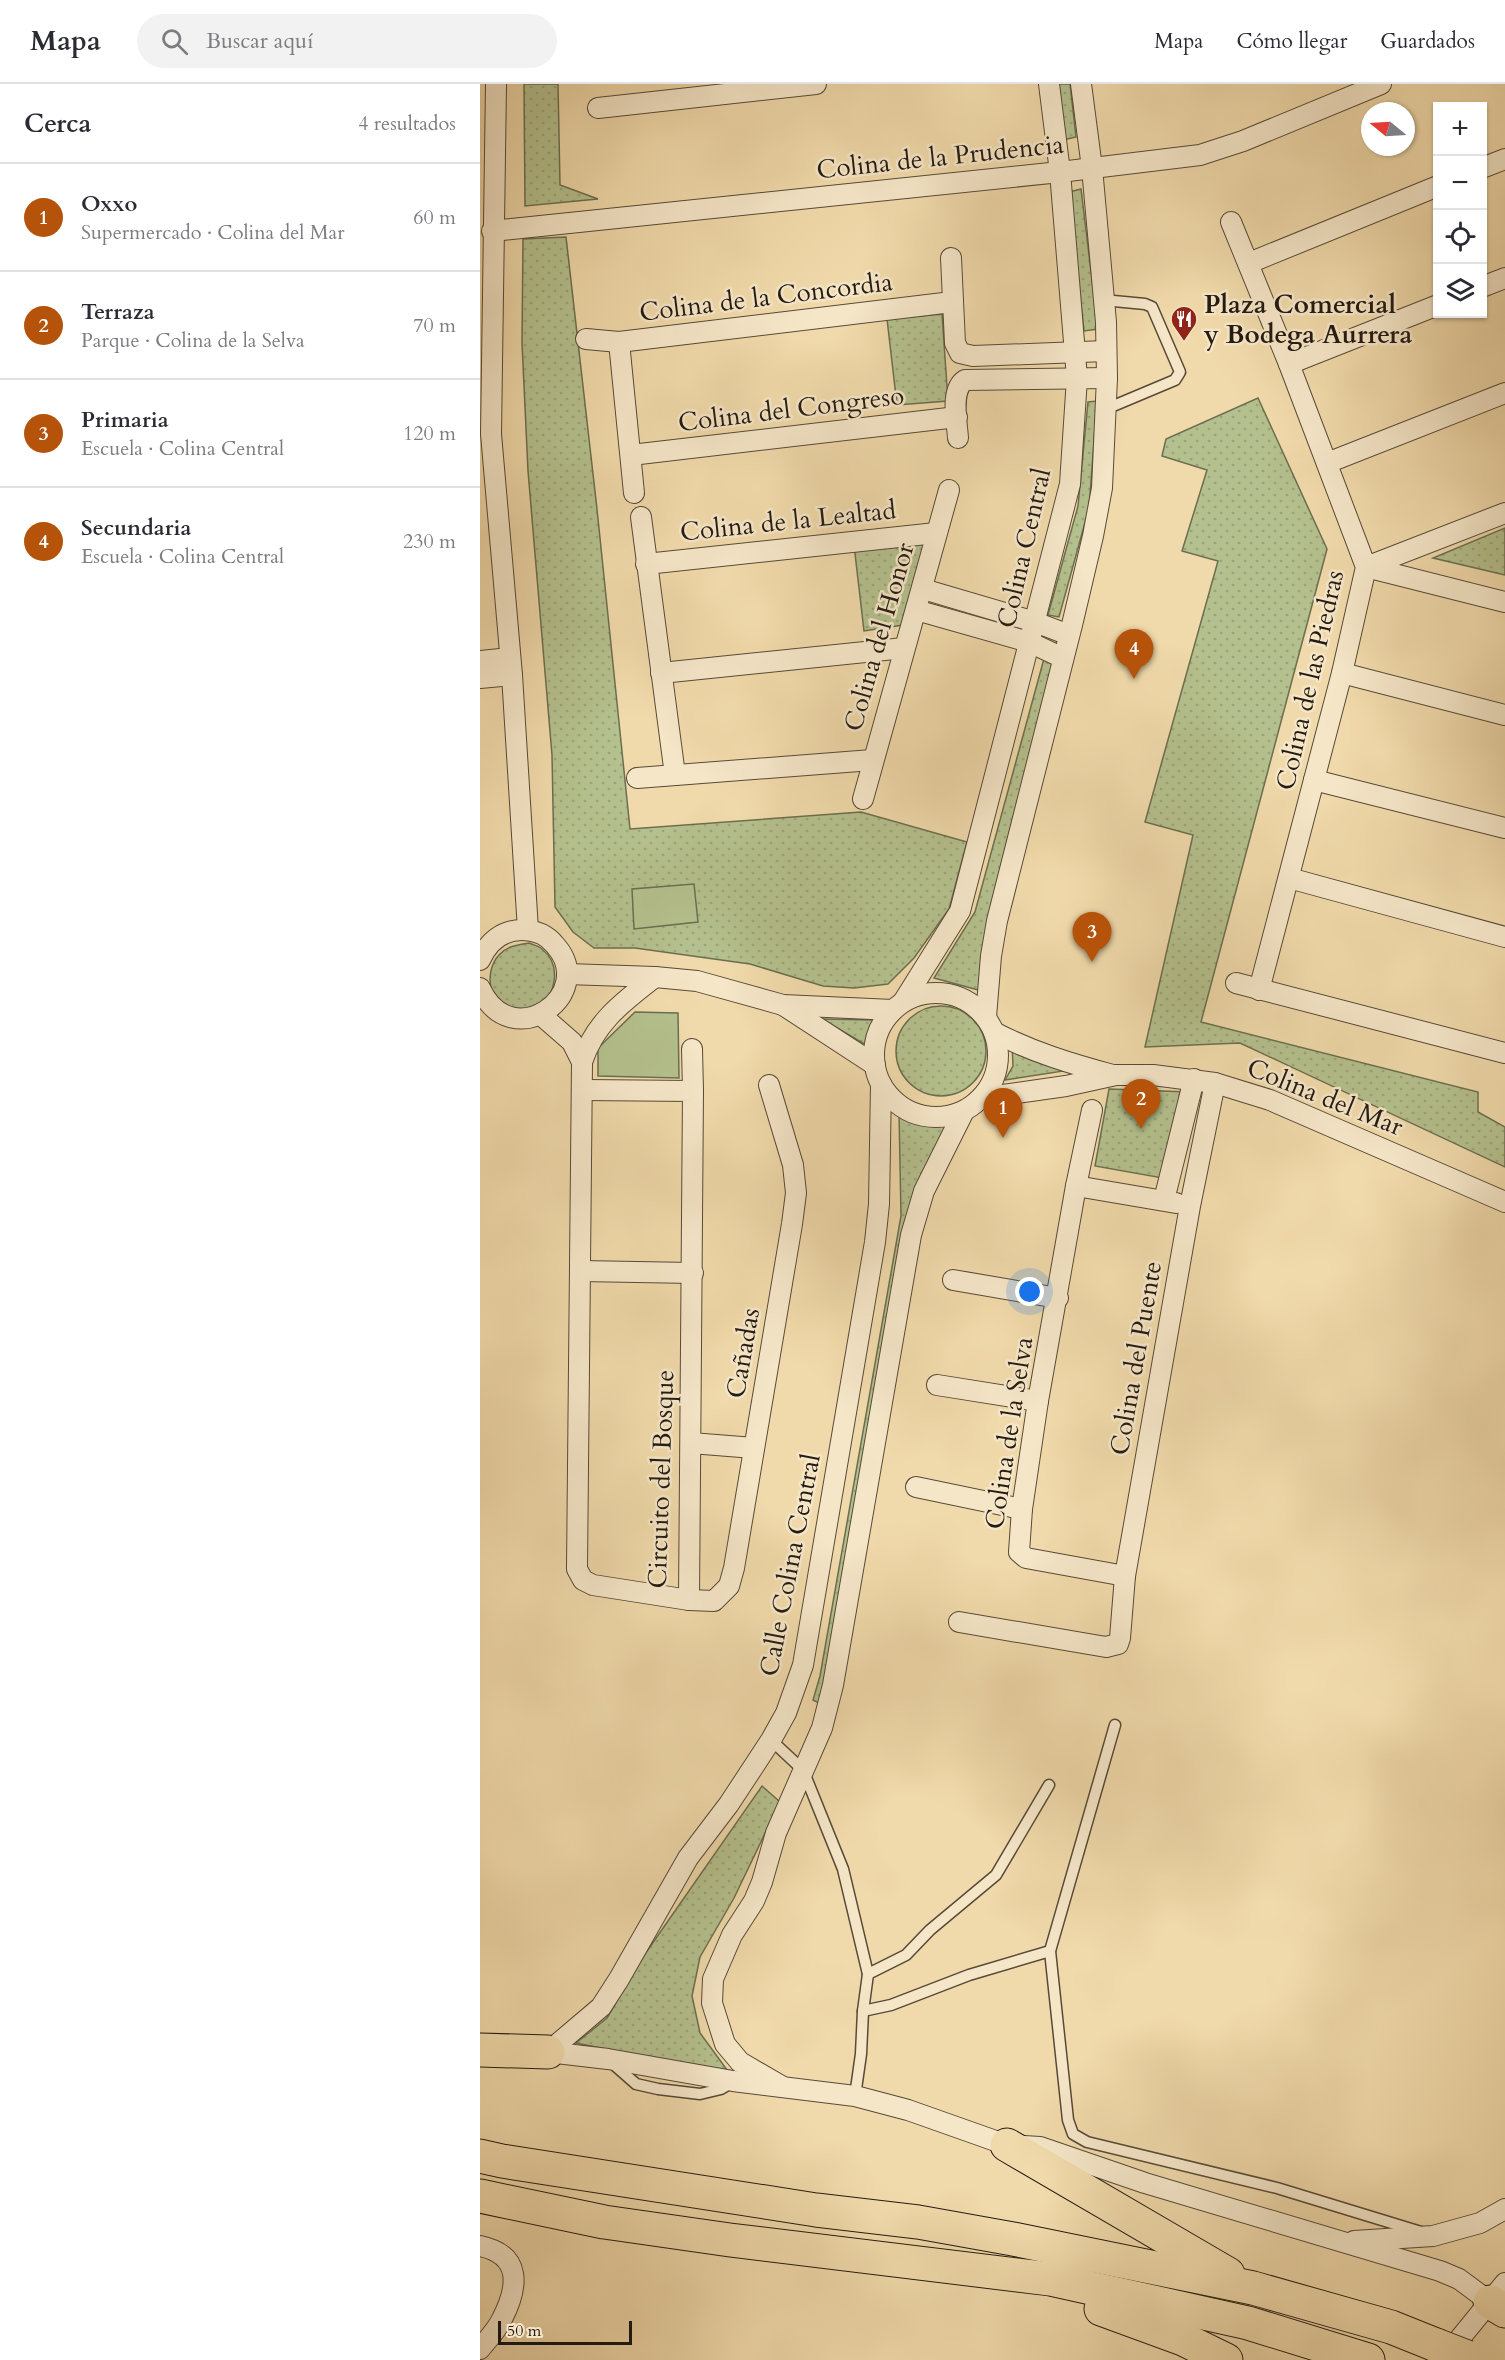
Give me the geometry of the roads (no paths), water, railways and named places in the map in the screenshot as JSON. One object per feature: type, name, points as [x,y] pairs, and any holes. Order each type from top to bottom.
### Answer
[{"type":"highway","points":[[480,2050],[548,2052]]},
{"type":"highway","points":[[1006,2145],[1253,2289]]},
{"type":"highway","points":[[480,2156],[816,2210],[918,2222],[1253,2289],[1391,2327],[1457,2351]]},
{"type":"highway","points":[[480,2196],[604,2222],[730,2240],[1050,2279],[1248,2323],[1368,2360]]},
{"type":"highway","points":[[1050,2279],[1102,2309],[1183,2339],[1226,2360]]},
{"type":"street","points":[[495,84],[492,231],[486,261],[491,434],[511,667],[528,930]]},
{"type":"street","points":[[598,108],[637,94],[816,84]]},
{"type":"street","name":"Colina Central","points":[[898,1006],[960,911],[1070,484],[1077,378],[1076,353],[1060,172],[1049,84]]},
{"type":"street","points":[[990,1025],[973,1004],[957,996],[939,993],[920,995],[898,1006],[881,1026],[875,1045],[875,1065],[881,1084],[892,1100],[908,1111],[926,1117],[946,1117],[964,1111],[981,1098],[994,1078],[999,1055],[990,1025],[991,956],[997,921],[1069,635],[1102,488],[1106,351],[1092,168],[1081,84]]},
{"type":"street","name":"Colina de la Prudencia","points":[[492,231],[1060,172],[1200,155],[1243,141],[1381,84]]},
{"type":"street","points":[[1487,166],[1505,159]]},
{"type":"street","points":[[1249,263],[1433,188]]},
{"type":"street","name":"Colina de las Piedras","points":[[1231,222],[1289,364],[1366,567],[1342,673],[1259,990]]},
{"type":"street","points":[[951,258],[952,302],[956,343],[960,353],[973,356],[1106,351]]},
{"type":"street","points":[[1487,285],[1505,278]]},
{"type":"street","name":"Colina de la Concordia","points":[[586,339],[620,342],[952,302]]},
{"type":"street","points":[[1289,364],[1433,307]]},
{"type":"street","points":[[620,342],[634,493]]},
{"type":"street","points":[[958,438],[957,393],[961,383],[971,380],[1107,378]]},
{"type":"street","points":[[1327,463],[1505,393]]},
{"type":"street","name":"Colina del Congreso","points":[[631,455],[957,417]]},
{"type":"street","name":"Colina del Honor","points":[[863,799],[949,490]]},
{"type":"street","points":[[1366,567],[1505,513]]},
{"type":"street","points":[[641,517],[675,775]]},
{"type":"street","name":"Colina de la Lealtad","points":[[646,564],[936,533]]},
{"type":"street","points":[[1366,567],[1505,602]]},
{"type":"street","points":[[923,589],[1035,622],[1069,635]]},
{"type":"street","points":[[916,610],[1029,642],[1063,658]]},
{"type":"street","points":[[661,673],[904,648]]},
{"type":"street","points":[[480,661],[511,667]]},
{"type":"street","points":[[480,678],[511,667]]},
{"type":"street","points":[[1342,673],[1505,715]]},
{"type":"street","points":[[637,778],[873,760]]},
{"type":"street","points":[[1314,780],[1505,828]]},
{"type":"street","points":[[1289,878],[1505,937]]},
{"type":"street","points":[[480,960],[485,950],[498,937],[516,930],[528,930],[540,933],[560,949],[567,974],[560,998],[552,1008],[541,1015],[529,1018],[516,1019],[504,1015],[493,1008],[480,988]]},
{"type":"street","points":[[567,974],[698,981],[783,1005],[898,1006]]},
{"type":"street","name":"Circuito del Bosque","points":[[655,977],[621,1003],[601,1025],[588,1044],[582,1062],[577,1569],[583,1580],[593,1585],[689,1600],[693,1273],[692,1049]]},
{"type":"street","points":[[1236,983],[1505,1053]]},
{"type":"street","points":[[783,1005],[875,1065]]},
{"type":"street","points":[[541,1015],[572,1042],[582,1062]]},
{"type":"street","name":"Colina del Mar","points":[[990,1025],[1018,1044],[1060,1060],[1116,1075]]},
{"type":"street","name":"Colina del Mar","points":[[981,1098],[1066,1086],[1116,1075],[1153,1074],[1215,1083],[1270,1100],[1505,1202]]},
{"type":"street","points":[[1164,1200],[1194,1079]]},
{"type":"street","name":"Colina del Puente","points":[[959,1622],[1106,1647],[1118,1644],[1125,1576],[1190,1206],[1215,1083]]},
{"type":"street","name":"Calle Colina Central","points":[[548,2052],[601,2007],[688,1858],[729,1804],[771,1740],[786,1713],[803,1665],[871,1265],[879,1204],[881,1084]]},
{"type":"street","name":"Cañadas","points":[[689,1600],[714,1601],[729,1586],[734,1568],[792,1224],[796,1193],[793,1165],[769,1085]]},
{"type":"street","points":[[583,1090],[693,1091]]},
{"type":"street","name":"Colina de la Selva","points":[[1092,1110],[1076,1186],[1038,1401],[1022,1509],[1019,1552],[1026,1558],[1125,1576]]},
{"type":"street","points":[[783,2087],[740,2062],[725,2044],[711,2003],[713,1979],[732,1935],[758,1892],[776,1833],[822,1728],[833,1685],[910,1235],[924,1191],[964,1111]]},
{"type":"street","points":[[1076,1186],[1190,1206]]},
{"type":"street","points":[[580,1271],[693,1273]]},
{"type":"street","points":[[953,1280],[1058,1298]]},
{"type":"street","points":[[937,1385],[1038,1401]]},
{"type":"street","points":[[691,1443],[754,1448]]},
{"type":"street","points":[[916,1487],[1022,1509]]},
{"type":"street","points":[[548,2052],[608,2059],[733,2081],[855,2096],[908,2110],[1006,2145],[1040,2147],[1145,2184],[1440,2271],[1500,2298]]},
{"type":"street","points":[[1343,2242],[1432,2236],[1480,2223],[1505,2209]]},
{"type":"street","points":[[480,2246],[493,2249],[506,2261],[514,2275],[513,2290],[502,2321],[480,2349]]},
{"type":"street","points":[[1457,2351],[1500,2298],[1505,2269]]},
{"type":"lane","points":[[1103,300],[1145,304],[1152,308],[1180,372],[1175,380],[1106,408]]},
{"type":"lane","points":[[1115,1725],[1058,1916],[1050,1951],[1068,2120],[1073,2134],[1087,2142],[1277,2188],[1432,2236]]},
{"type":"lane","points":[[771,1740],[803,1770],[843,1869],[868,1974],[855,2096]]},
{"type":"lane","points":[[868,1974],[906,1955],[930,1930],[996,1875],[1048,1785]]},
{"type":"lane","points":[[863,2012],[891,2005],[969,1975],[1050,1951]]},
{"type":"place","name":"Plaza Comercial y Bodega Aurrera","points":[[1184,342]]},
{"type":"place","name":"Secundaria","points":[[1134,679]]},
{"type":"place","name":"Primaria","points":[[1092,962]]},
{"type":"place","name":"Terraza","points":[[1141,1129]]},
{"type":"place","name":"Oxxo","points":[[1003,1138]]}]
